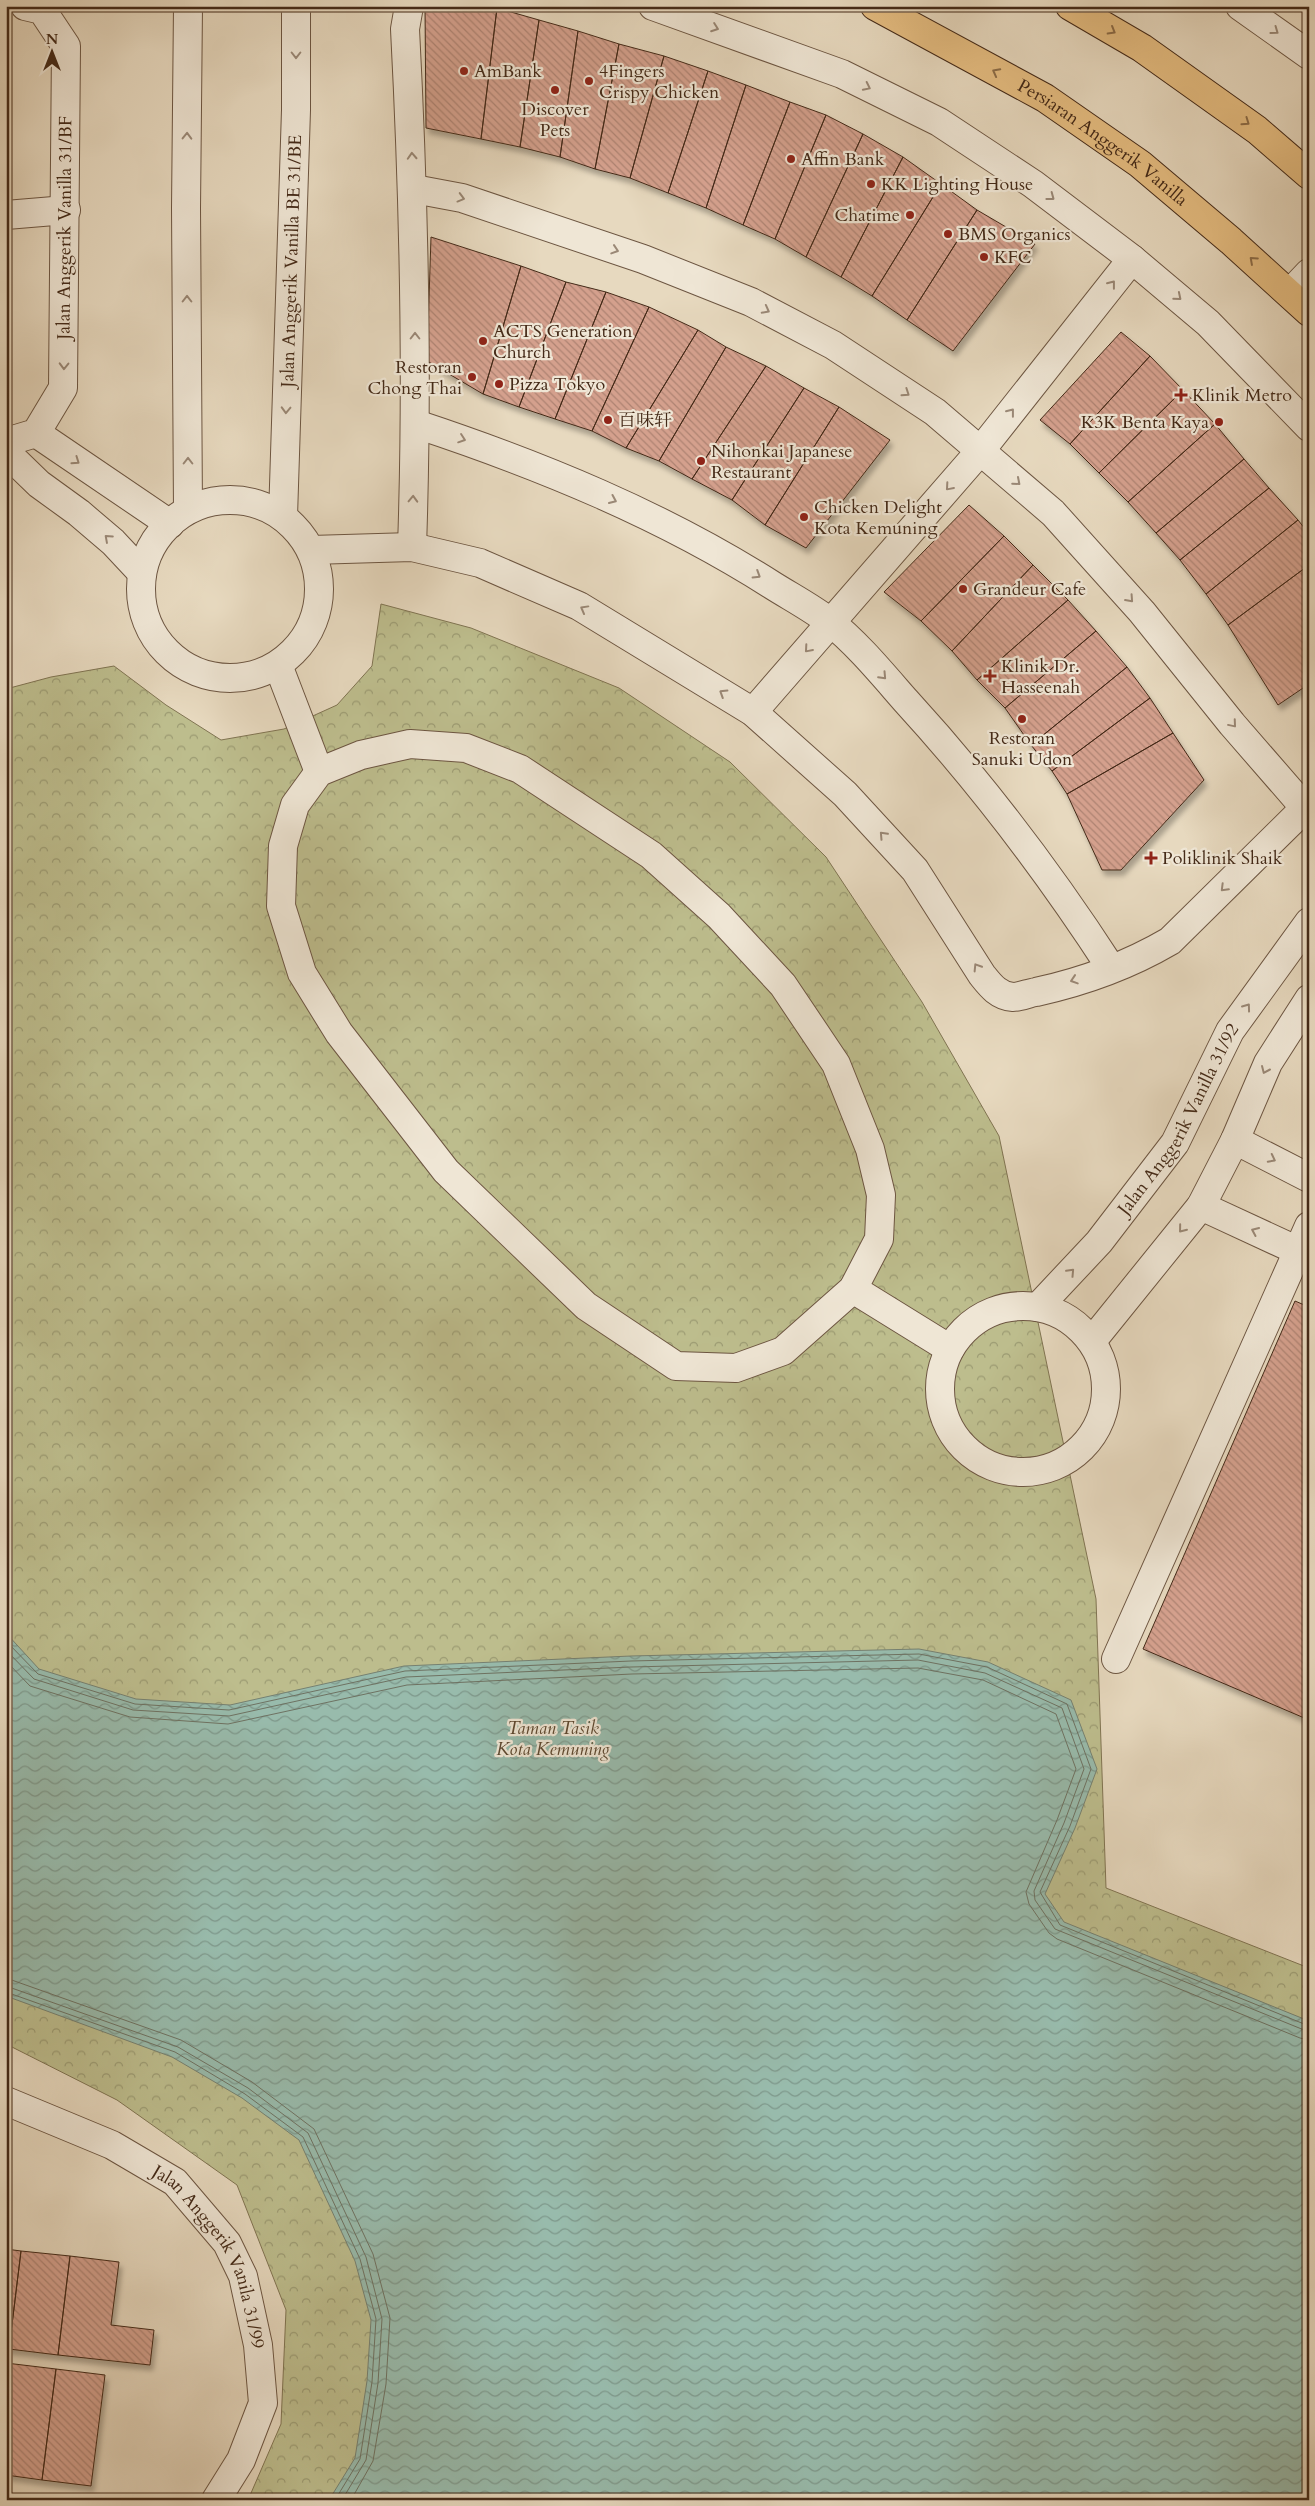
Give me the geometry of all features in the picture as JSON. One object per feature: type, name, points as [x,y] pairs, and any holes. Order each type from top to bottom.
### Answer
[{"type":"main road","name":"Persiaran Anggerik Vanilla","points":[[875,6],[1045,98],[1132,158],[1290,293],[1309,312]]},
{"type":"main road","points":[[1070,6],[1150,54],[1257,130],[1309,175]]},
{"type":"street","name":"Jalan Anggerik Vanilla 31/BF","points":[[25,6],[42,10],[66,46],[63,388],[36,433]]},
{"type":"street","points":[[179,517],[186,208],[188,6]]},
{"type":"street","name":"Jalan Anggerik Vanilla BE 31/BE","points":[[282,517],[296,110],[296,6]]},
{"type":"street","points":[[409,6],[405,29],[414,189],[416,424],[412,547]]},
{"type":"street","points":[[653,6],[842,74],[939,122],[1034,184],[1132,259],[1208,323],[1309,427]]},
{"type":"street","points":[[1240,6],[1309,55]]},
{"type":"street","points":[[311,550],[412,547],[480,563],[579,606],[754,712],[845,794],[915,870],[982,975],[994,990],[1013,997],[1048,989],[1142,957],[1170,941],[1307,806],[1232,724],[1142,612],[1053,513],[935,412],[834,345],[751,302],[642,259],[462,198],[414,189]]},
{"type":"street","points":[[6,214],[66,210]]},
{"type":"street","points":[[754,712],[981,450],[1132,259]]},
{"type":"street","points":[[1290,293],[1309,273]]},
{"type":"street","points":[[416,424],[484,447],[646,515],[729,558],[831,622],[882,674],[946,745],[1063,894],[1111,968]]},
{"type":"street","points":[[6,442],[36,433],[179,517]]},
{"type":"street","points":[[6,452],[39,484],[79,513],[113,542],[142,573]]},
{"type":"street","points":[[236,500],[261,506],[282,517],[303,537],[311,550],[318,571],[320,594],[316,615],[307,636],[293,653],[278,665],[261,673],[242,678],[214,677],[188,668],[165,651],[149,628],[142,610],[142,573],[148,554],[157,538],[179,517],[212,502],[236,500]]},
{"type":"street","points":[[278,665],[319,772]]},
{"type":"street","points":[[410,744],[466,748],[520,769],[651,855],[719,916],[783,985],[836,1064],[870,1149],[881,1195],[879,1239],[853,1289],[782,1351],[736,1368],[676,1366],[586,1306],[446,1171],[339,1032],[302,973],[281,906],[283,846],[296,805],[319,772],[361,755],[410,744]]},
{"type":"street","name":"Jalan Anggerik Vanilla 31/92","points":[[1038,1307],[1099,1242],[1175,1143],[1230,1031],[1309,922]]},
{"type":"street","points":[[1092,1340],[1201,1206],[1235,1140],[1268,1063],[1309,999]]},
{"type":"street","points":[[1235,1140],[1309,1178]]},
{"type":"street","points":[[1201,1206],[1304,1254]]},
{"type":"street","points":[[1116,1659],[1304,1254],[1309,1226]]},
{"type":"street","points":[[853,1289],[950,1349]]},
{"type":"street","points":[[1017,1306],[1038,1307],[1068,1319],[1092,1340],[1102,1359],[1106,1380],[1106,1400],[1101,1420],[1091,1439],[1076,1454],[1059,1465],[1039,1471],[1017,1472],[997,1468],[978,1459],[962,1446],[950,1429],[942,1410],[939,1389],[942,1369],[950,1349],[962,1332],[978,1319],[997,1310],[1017,1306]]},
{"type":"street","name":"Jalan Anggerik Vanila 31/99","points":[[6,2101],[112,2145],[175,2182],[227,2244],[242,2276],[256,2336],[262,2403],[241,2460],[216,2500]]},
{"type":"green space","name":"Taman Tasik Kota Kemuning","points":[[381,604],[471,628],[619,688],[730,762],[826,857],[922,1002],[999,1136],[1096,1599],[1106,1888],[1309,1968],[1309,2500],[248,2500],[281,2424],[286,2310],[237,2185],[117,2100],[6,2044],[6,689],[51,677],[114,666],[166,705],[221,740],[284,729],[337,705],[372,666]]},
{"type":"water","points":[[6,1633],[39,1669],[136,1699],[230,1705],[404,1666],[631,1656],[919,1649],[988,1662],[1071,1700],[1097,1769],[1075,1828],[1045,1894],[1064,1922],[1309,2021],[1309,2500],[329,2500],[355,2458],[367,2381],[371,2320],[355,2261],[299,2140],[242,2098],[172,2057],[6,1996]]},
{"type":"building","points":[[425,6],[491,6],[497,8],[481,139],[426,128]]},
{"type":"building","points":[[497,8],[539,20],[520,147],[481,139]]},
{"type":"building","points":[[539,20],[578,31],[560,157],[520,147]]},
{"type":"building","points":[[578,31],[619,44],[595,169],[560,157]]},
{"type":"building","points":[[619,44],[664,56],[630,178],[595,169]]},
{"type":"building","points":[[664,56],[708,71],[668,193],[630,178]]},
{"type":"building","points":[[708,71],[746,85],[706,208],[668,193]]},
{"type":"building","points":[[746,85],[790,102],[743,225],[706,208]]},
{"type":"building","points":[[790,102],[826,115],[775,239],[743,225]]},
{"type":"building","points":[[826,115],[863,134],[806,257],[775,239]]},
{"type":"building","points":[[863,134],[903,157],[841,277],[806,257]]},
{"type":"building","points":[[903,157],[941,184],[872,296],[841,277]]},
{"type":"building","points":[[941,184],[977,210],[907,320],[872,296]]},
{"type":"building","points":[[977,210],[1035,244],[953,351],[907,320]]},
{"type":"building","points":[[431,237],[521,266],[483,394],[427,361]]},
{"type":"building","points":[[521,266],[566,282],[519,407],[483,394]]},
{"type":"building","points":[[566,282],[606,292],[555,419],[519,407]]},
{"type":"building","points":[[606,292],[649,307],[592,431],[555,419]]},
{"type":"building","points":[[649,307],[698,330],[626,448],[592,431]]},
{"type":"building","points":[[698,330],[726,347],[659,461],[626,448]]},
{"type":"building","points":[[1121,332],[1150,356],[1070,444],[1040,420]]},
{"type":"building","points":[[726,347],[766,366],[692,479],[659,461]]},
{"type":"building","points":[[1150,356],[1183,390],[1099,473],[1070,444]]},
{"type":"building","points":[[766,366],[804,388],[732,500],[692,479]]},
{"type":"building","points":[[804,388],[839,407],[765,525],[732,500]]},
{"type":"building","points":[[1183,390],[1215,424],[1128,502],[1099,473]]},
{"type":"building","points":[[839,407],[890,440],[806,548],[765,525]]},
{"type":"building","points":[[1215,424],[1244,459],[1156,533],[1128,502]]},
{"type":"building","points":[[1244,459],[1269,488],[1180,560],[1156,533]]},
{"type":"building","points":[[1269,488],[1298,520],[1206,594],[1180,560]]},
{"type":"building","points":[[969,505],[1004,536],[921,621],[884,592]]},
{"type":"building","points":[[1298,520],[1309,534],[1309,565],[1228,625],[1206,594]]},
{"type":"building","points":[[1004,536],[1033,565],[952,651],[921,621]]},
{"type":"building","points":[[1033,565],[1068,600],[977,680],[952,651]]},
{"type":"building","points":[[1309,565],[1309,684],[1278,705],[1228,625]]},
{"type":"building","points":[[1068,600],[1096,631],[1005,708],[977,680]]},
{"type":"building","points":[[1096,631],[1127,667],[1031,745],[1005,708]]},
{"type":"building","points":[[1127,667],[1150,698],[1052,771],[1031,745]]},
{"type":"building","points":[[1150,698],[1173,733],[1067,794],[1052,771]]},
{"type":"building","points":[[1173,733],[1204,780],[1121,870],[1102,870],[1067,794]]},
{"type":"building","points":[[1295,1301],[1309,1307],[1309,1720],[1143,1649]]},
{"type":"building","points":[[6,2249],[21,2251],[9,2349],[6,2349]]},
{"type":"building","points":[[21,2251],[70,2256],[58,2355],[9,2349]]},
{"type":"building","points":[[70,2256],[119,2262],[111,2325],[154,2330],[150,2365],[58,2355]]},
{"type":"building","points":[[6,2363],[56,2369],[42,2480],[6,2475]]},
{"type":"building","points":[[56,2369],[105,2375],[91,2486],[42,2480]]},
{"type":"place","name":"AmBank","points":[[464,71]]},
{"type":"place","name":"4Fingers Crispy Chicken","points":[[589,81]]},
{"type":"place","name":"Discover Pets","points":[[555,90]]},
{"type":"place","name":"Affin Bank","points":[[791,159]]},
{"type":"place","name":"KK Lighting House","points":[[871,184]]},
{"type":"place","name":"Chatime","points":[[910,215]]},
{"type":"place","name":"BMS Organics","points":[[948,234]]},
{"type":"place","name":"KFC","points":[[984,257]]},
{"type":"place","name":"ACTS Generation Church","points":[[483,341]]},
{"type":"place","name":"Restoran Chong Thai","points":[[472,377]]},
{"type":"place","name":"Pizza Tokyo","points":[[499,384]]},
{"type":"place","name":"Klinik Metro","points":[[1181,395]]},
{"type":"place","name":"百味轩","points":[[608,420]]},
{"type":"place","name":"K3K Benta Kaya","points":[[1219,422]]},
{"type":"place","name":"Nihonkai Japanese Restaurant","points":[[701,461]]},
{"type":"place","name":"Chicken Delight Kota Kemuning","points":[[804,517]]},
{"type":"place","name":"Grandeur Cafe","points":[[963,589]]},
{"type":"place","name":"Klinik Dr. Hasseenah","points":[[990,676]]},
{"type":"place","name":"Restoran Sanuki Udon","points":[[1022,719]]},
{"type":"place","name":"Poliklinik Shaik","points":[[1151,858]]}]
